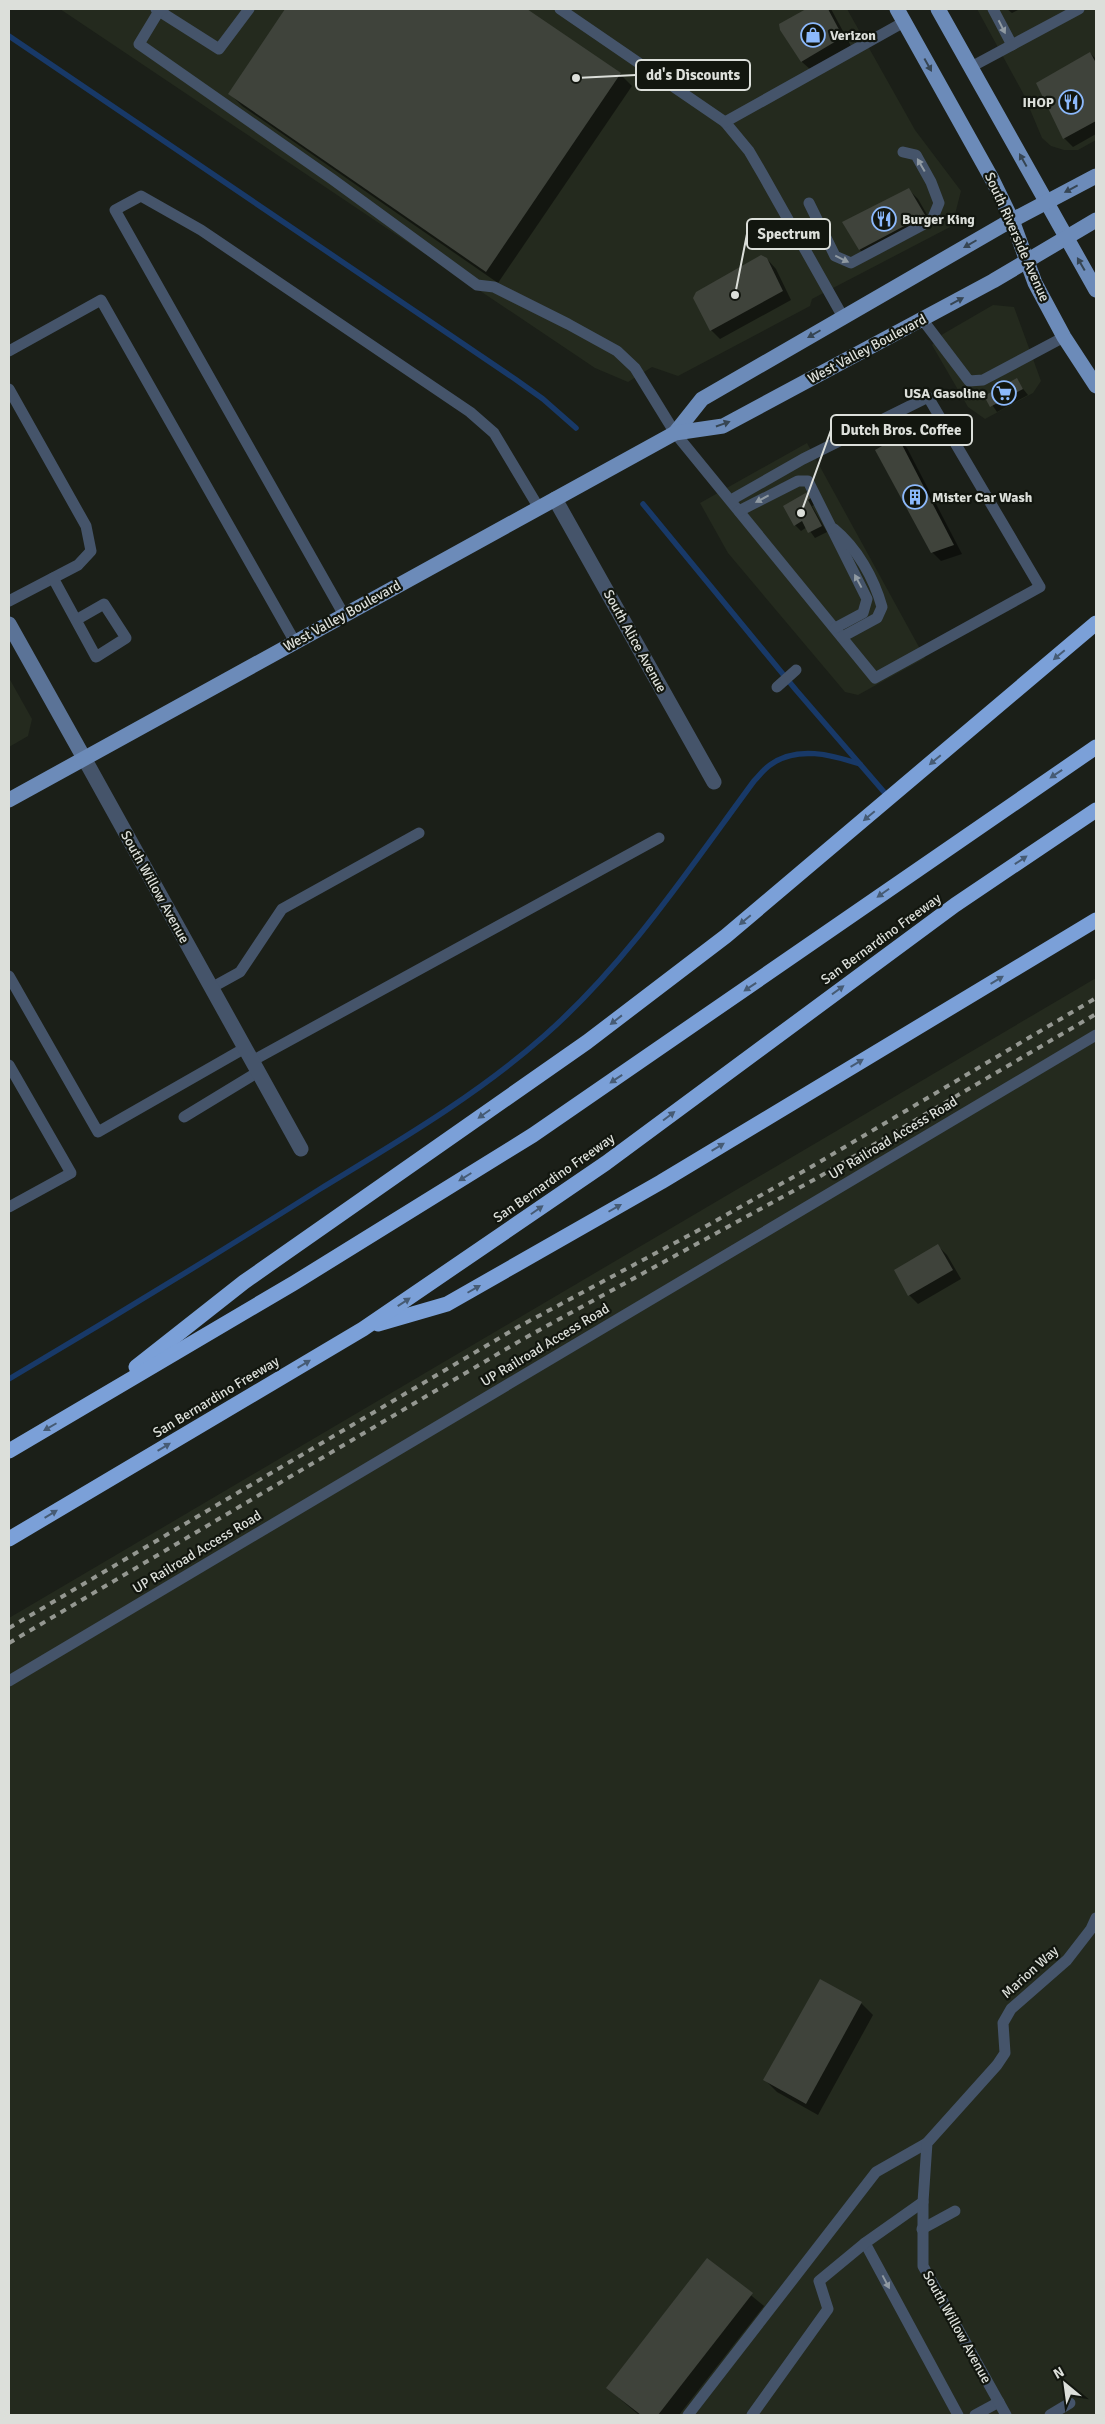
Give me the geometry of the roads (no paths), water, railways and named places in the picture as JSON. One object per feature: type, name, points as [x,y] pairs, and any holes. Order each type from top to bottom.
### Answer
[{"type":"highway","points":[[92,1402],[244,1282],[588,1042],[726,936],[1096,624]]},
{"type":"highway","points":[[9,1451],[294,1283],[533,1135],[767,976],[923,865],[1096,746]]},
{"type":"highway","name":"San Bernardino Freeway","points":[[9,1539],[362,1329],[606,1163],[955,905],[1096,810]]},
{"type":"highway","points":[[362,1329],[447,1304],[662,1182],[1096,920]]},
{"type":"main road","name":"South Riverside Avenue","points":[[897,9],[992,180],[1012,220],[1035,283],[1064,337],[1096,386]]},
{"type":"main road","points":[[938,9],[1096,290]]},
{"type":"main road","name":"West Valley Boulevard","points":[[676,433],[702,399],[1012,220],[1096,176]]},
{"type":"main road","name":"West Valley Boulevard","points":[[9,800],[676,433],[723,426],[1027,262],[1096,220]]},
{"type":"street","name":"South Alice Avenue","points":[[555,499],[714,782]]},
{"type":"street","name":"South Willow Avenue","points":[[9,624],[301,1149]]},
{"type":"lane","points":[[248,9],[219,49],[159,9],[139,44],[332,179],[477,285],[494,288],[617,351],[635,368],[676,433],[875,678],[1040,587],[928,397],[803,459],[731,500]]},
{"type":"lane","points":[[560,9],[725,122],[749,151],[843,317]]},
{"type":"lane","points":[[993,9],[1012,45]]},
{"type":"lane","points":[[971,67],[1079,9]]},
{"type":"lane","points":[[725,122],[904,22]]},
{"type":"lane","points":[[810,203],[835,256],[851,263],[880,249],[932,220],[940,203],[916,155],[903,152]]},
{"type":"lane","points":[[344,615],[115,210],[141,196],[216,240],[470,412],[494,434],[539,508]]},
{"type":"lane","points":[[9,350],[102,300],[295,642]]},
{"type":"lane","points":[[922,319],[968,381],[983,380],[1064,337]]},
{"type":"lane","points":[[9,389],[86,526],[91,551],[78,565],[9,601]]},
{"type":"lane","points":[[739,511],[798,481],[808,481],[867,599],[863,613],[839,633]]},
{"type":"lane","points":[[833,528],[849,542],[878,592],[882,607],[877,618],[839,633]]},
{"type":"lane","points":[[53,578],[76,620],[96,656],[126,638],[104,604],[76,620]]},
{"type":"lane","points":[[777,687],[796,670]]},
{"type":"lane","points":[[211,988],[240,972],[282,909],[419,832]]},
{"type":"lane","points":[[9,976],[98,1132],[252,1060],[659,838]]},
{"type":"lane","name":"UP Railroad Access Road","points":[[9,1681],[1096,1035]]},
{"type":"lane","points":[[184,1117],[252,1060]]},
{"type":"lane","points":[[9,1065],[71,1173],[9,1208]]},
{"type":"lane","name":"Marion Way","points":[[927,2144],[1005,2053],[1003,2022],[1010,2009],[1067,1960],[1091,1930],[1096,1918]]},
{"type":"lane","points":[[688,2415],[876,2172],[927,2144]]},
{"type":"lane","name":"South Willow Avenue","points":[[927,2144],[922,2229],[923,2266],[1006,2415]]},
{"type":"lane","points":[[752,2415],[828,2309],[819,2281],[865,2243],[923,2202]]},
{"type":"lane","points":[[922,2229],[955,2211]]},
{"type":"lane","points":[[865,2243],[958,2415]]},
{"type":"lane","points":[[975,2415],[999,2402]]},
{"type":"lane","points":[[1050,2415],[1070,2404]]},
{"type":"waterway","points":[[9,36],[515,379],[543,399],[576,428]]},
{"type":"waterway","points":[[643,504],[796,690],[884,792]]},
{"type":"waterway","points":[[9,1379],[407,1136],[464,1098],[518,1058],[574,1008],[603,978],[656,914],[754,781],[770,765],[780,759],[803,754],[826,755],[860,764]]},
{"type":"railway","points":[[9,1628],[518,1327],[710,1224],[811,1167],[1096,998]]},
{"type":"railway","points":[[9,1643],[523,1339],[817,1178],[1096,1014]]},
{"type":"place","name":"Verizon","points":[[813,35]]},
{"type":"place","name":"dd's Discounts","points":[[576,78]]},
{"type":"place","name":"IHOP","points":[[1071,102]]},
{"type":"place","name":"Burger King","points":[[884,219]]},
{"type":"place","name":"Spectrum","points":[[735,295]]},
{"type":"place","name":"USA Gasoline","points":[[1004,393]]},
{"type":"place","name":"Mister Car Wash","points":[[915,497]]},
{"type":"place","name":"Dutch Bros. Coffee","points":[[801,513]]}]
